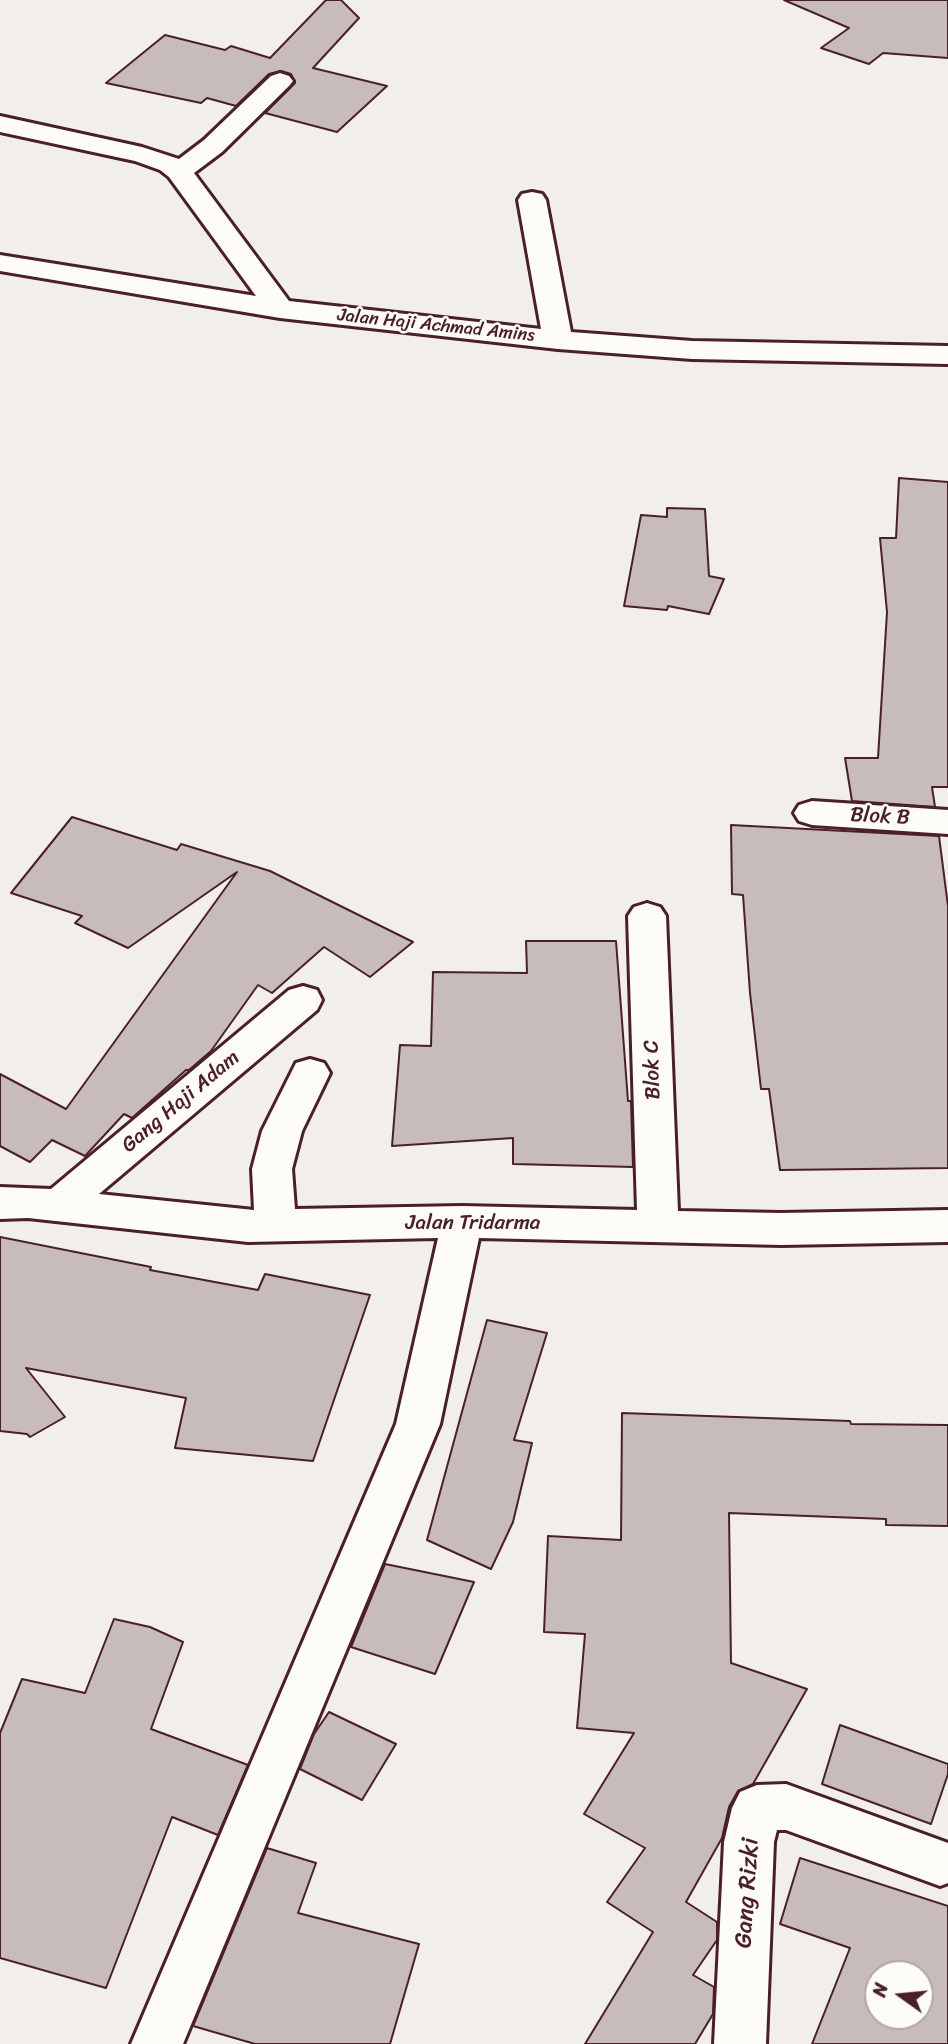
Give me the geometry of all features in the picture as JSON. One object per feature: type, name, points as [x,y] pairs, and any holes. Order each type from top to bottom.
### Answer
[{"type":"street","points":[[179,171],[213,146],[280,81]]},
{"type":"street","points":[[0,124],[142,155],[169,164],[179,171],[280,309]]},
{"type":"street","points":[[532,200],[558,340]]},
{"type":"street","name":"Jalan Haji Achmad Amins","points":[[0,263],[280,309],[558,340],[692,350],[948,355]]},
{"type":"street","name":"Blok B","points":[[812,813],[948,822]]},
{"type":"street","name":"Blok C","points":[[647,916],[659,1225]]},
{"type":"street","name":"Gang Haji Adam","points":[[59,1205],[303,1000]]},
{"type":"street","points":[[275,1226],[272,1169],[282,1131],[310,1073]]},
{"type":"street","name":"Jalan Tridarma","points":[[0,1203],[59,1205],[248,1226],[462,1222],[781,1229],[948,1226]]},
{"type":"street","points":[[158,2044],[418,1424],[462,1222]]},
{"type":"street","name":"Gang Rizki","points":[[740,2044],[749,1842],[757,1808],[786,1807],[940,1863]]},
{"type":"building","points":[[326,0],[341,0],[359,18],[313,68],[387,86],[337,132],[265,113],[295,83],[291,74],[281,71],[269,74],[236,106],[207,98],[201,103],[106,83],[165,35],[225,50],[231,46],[270,58]]},
{"type":"building","points":[[784,0],[948,0],[948,58],[883,53],[869,64],[821,48],[849,28]]},
{"type":"building","points":[[899,478],[948,482],[948,787],[932,787],[935,807],[852,801],[845,758],[878,758],[887,612],[880,538],[896,538]]},
{"type":"building","points":[[667,508],[705,509],[709,576],[724,579],[709,614],[668,606],[667,610],[624,606],[641,515],[667,517]]},
{"type":"building","points":[[72,817],[177,850],[181,844],[270,871],[413,942],[370,977],[324,947],[272,993],[258,985],[211,1051],[132,1118],[124,1114],[85,1156],[52,1140],[30,1162],[0,1146],[0,1074],[66,1109],[237,872],[128,948],[75,923],[82,916],[11,893]]},
{"type":"building","points":[[731,825],[939,836],[948,906],[948,1168],[780,1170],[769,1089],[761,1089],[743,895],[732,894]]},
{"type":"building","points":[[526,941],[616,941],[628,1101],[631,1101],[633,1167],[513,1164],[513,1138],[392,1146],[400,1045],[431,1046],[433,972],[527,973]]},
{"type":"building","points":[[0,1237],[151,1267],[150,1270],[258,1290],[265,1274],[370,1295],[313,1461],[175,1448],[186,1398],[26,1368],[65,1417],[30,1437],[27,1434],[0,1431]]},
{"type":"building","points":[[487,1320],[547,1333],[514,1440],[532,1443],[513,1522],[491,1569],[427,1540]]},
{"type":"building","points":[[622,1413],[850,1421],[851,1424],[948,1425],[948,1526],[886,1525],[886,1519],[729,1513],[731,1663],[807,1689],[753,1784],[738,1791],[729,1807],[722,1838],[686,1902],[717,1922],[717,1940],[693,1975],[714,1987],[713,2014],[695,2044],[585,2044],[653,1932],[607,1902],[645,1848],[584,1814],[634,1733],[577,1728],[585,1634],[544,1632],[548,1536],[621,1540]]},
{"type":"building","points":[[385,1564],[474,1582],[435,1674],[351,1647]]},
{"type":"building","points":[[114,1619],[150,1627],[183,1642],[151,1729],[248,1765],[218,1835],[172,1817],[106,1988],[0,1958],[0,1733],[22,1679],[85,1693]]},
{"type":"building","points":[[329,1712],[396,1744],[362,1800],[300,1769],[314,1734]]},
{"type":"building","points":[[840,1725],[948,1764],[948,1774],[931,1824],[822,1784]]},
{"type":"building","points":[[267,1848],[316,1863],[298,1913],[419,1944],[390,2044],[255,2044],[193,2026]]},
{"type":"building","points":[[800,1858],[948,1906],[948,2044],[812,2044],[850,1948],[780,1924]]}]
